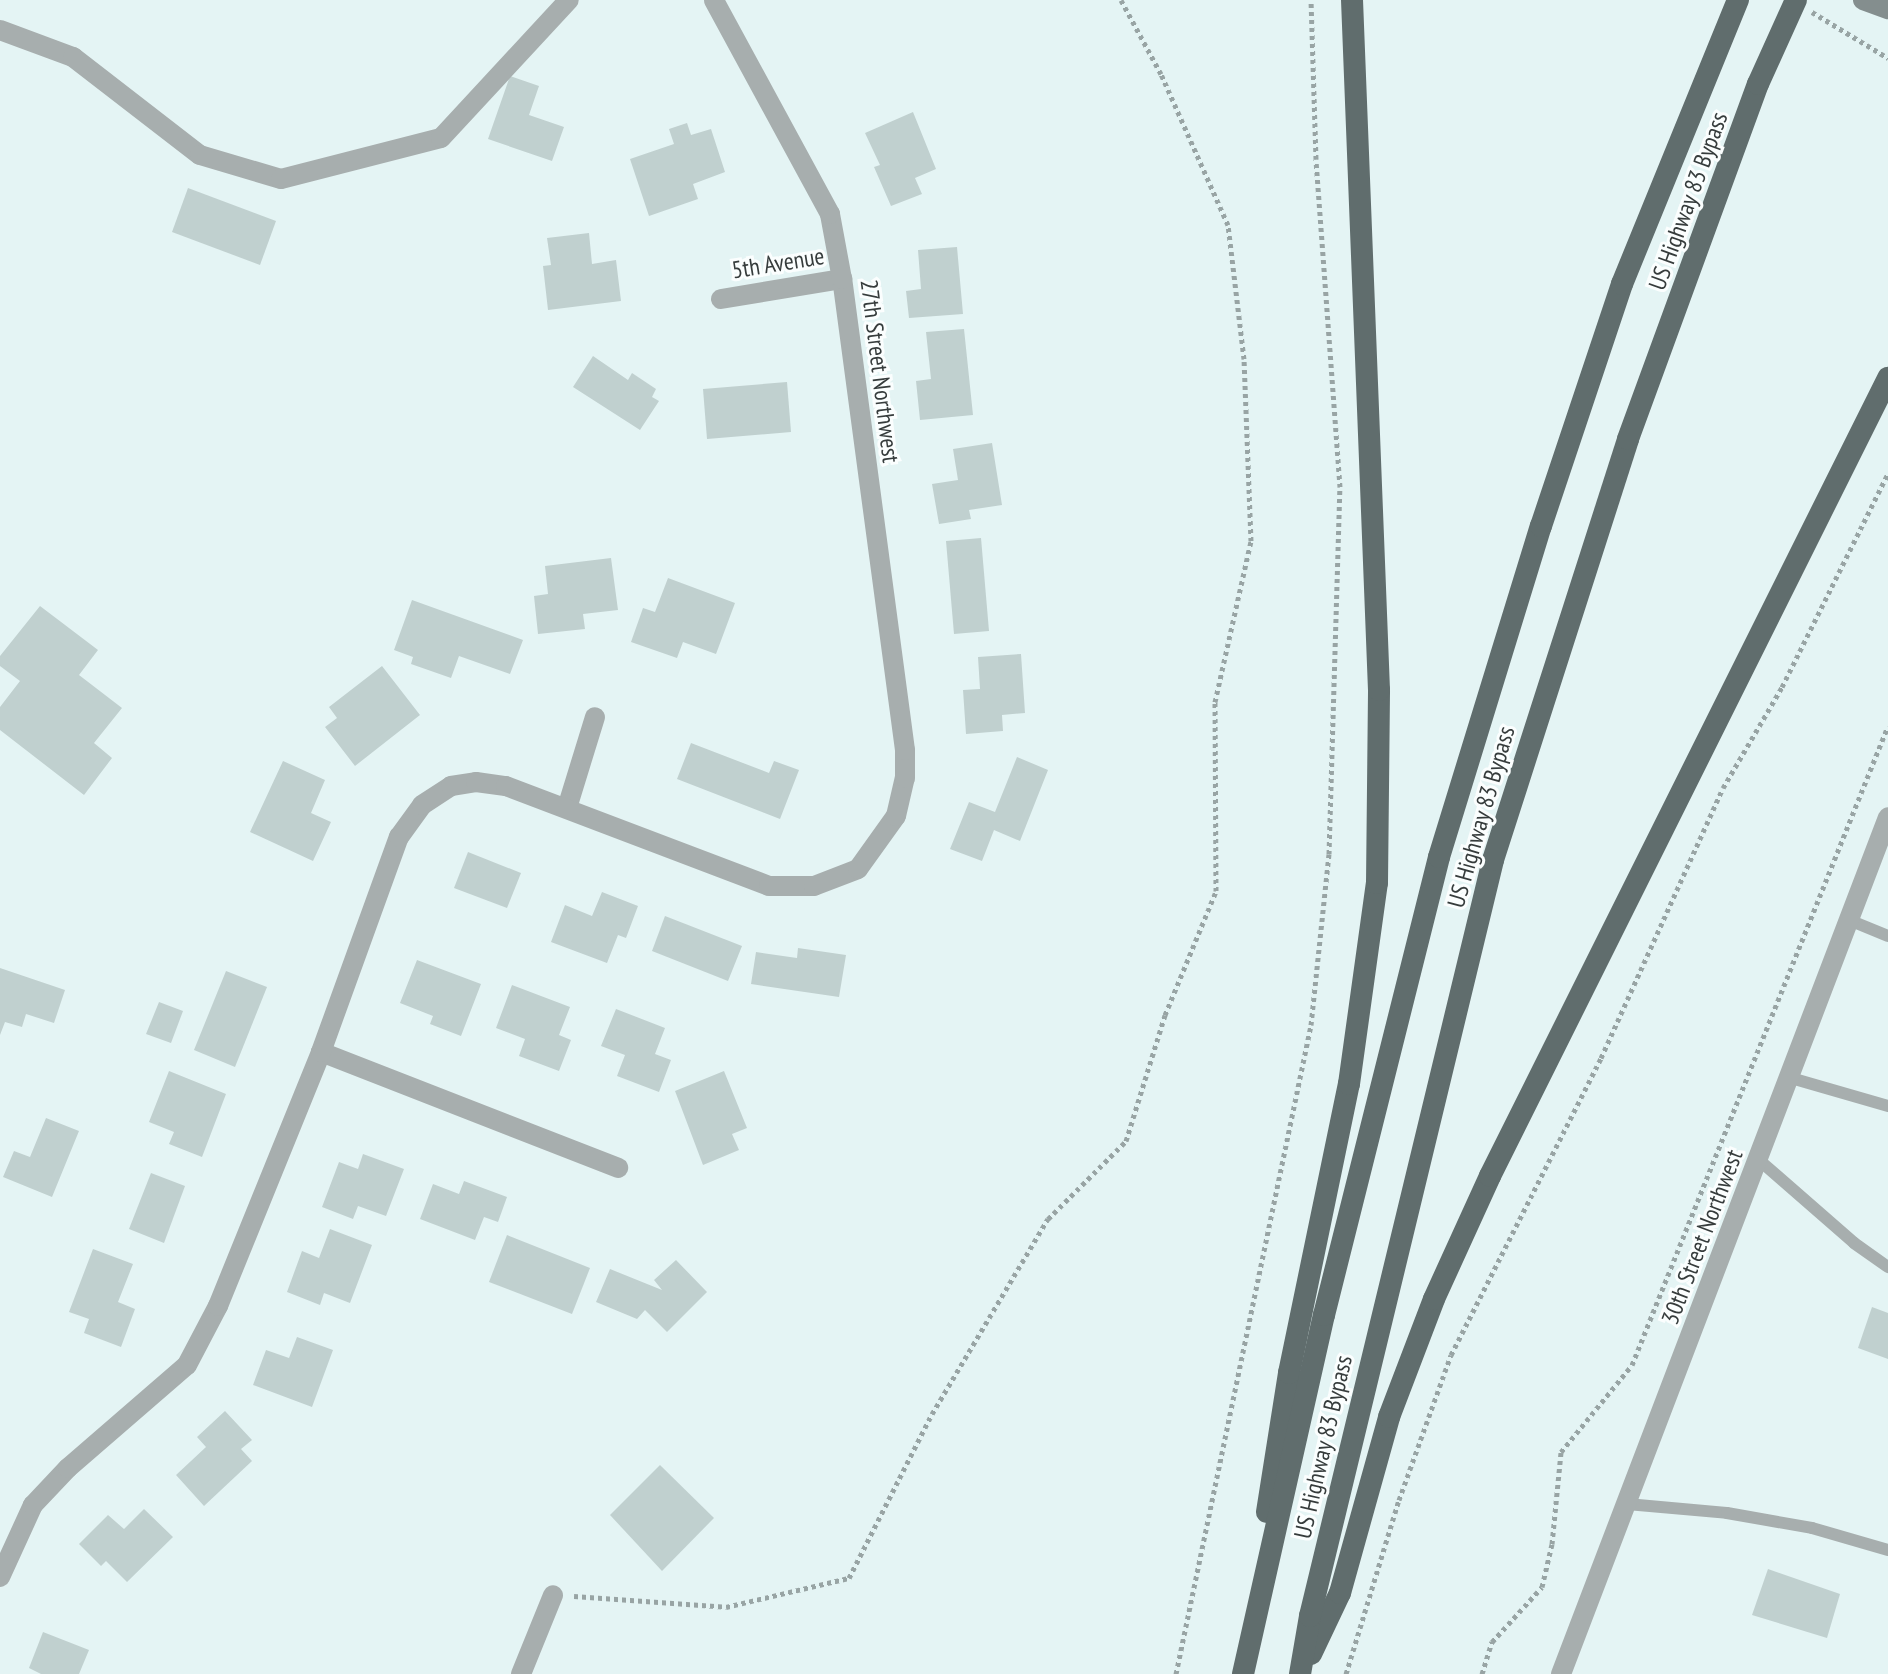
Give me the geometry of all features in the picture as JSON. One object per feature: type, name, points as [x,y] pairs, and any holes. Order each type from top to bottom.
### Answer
[{"type":"highway","points":[[1262,1590],[1271,1473],[1349,1084],[1377,883],[1379,690],[1352,0]]},
{"type":"highway","name":"US Highway 83 Bypass","points":[[1243,1674],[1324,1315],[1439,857],[1541,526],[1622,284],[1738,0]]},
{"type":"highway","name":"US Highway 83 Bypass","points":[[1301,1674],[1334,1515],[1493,860],[1628,439],[1758,84],[1803,6]]},
{"type":"highway","points":[[1301,1674],[1340,1593],[1389,1417],[1434,1299],[1490,1176],[1888,378]]},
{"type":"main road","points":[[1863,0],[1888,9]]},
{"type":"street","points":[[0,30],[73,57],[200,155],[281,179],[441,138],[569,0]]},
{"type":"street","name":"27th Street Northwest","points":[[0,1577],[33,1505],[68,1468],[187,1365],[218,1306],[321,1052],[399,837],[422,805],[451,786],[476,782],[506,786],[769,886],[814,886],[858,869],[896,816],[905,778],[905,750],[842,279],[830,214],[714,0]]},
{"type":"street","name":"5th Avenue","points":[[721,299],[842,279]]},
{"type":"street","points":[[567,808],[595,717]]},
{"type":"street","name":"30th Street Northwest","points":[[1561,1674],[1791,1078],[1888,817]]},
{"type":"street","points":[[321,1052],[618,1168]]},
{"type":"street","points":[[521,1674],[553,1595]]},
{"type":"lane","points":[[1849,920],[1888,936]]},
{"type":"lane","points":[[1791,1078],[1888,1106]]},
{"type":"lane","points":[[1759,1160],[1854,1243],[1888,1267]]},
{"type":"lane","points":[[1627,1504],[1727,1513],[1812,1528],[1888,1550]]},
{"type":"path","points":[[553,1595],[726,1607],[849,1578],[932,1414],[1048,1219],[1126,1141],[1165,1015],[1216,891],[1215,702],[1251,541],[1244,359],[1228,225],[1161,74],[1121,0]]},
{"type":"path","points":[[1176,1674],[1311,1025],[1329,854],[1340,487],[1316,159],[1311,0]]},
{"type":"path","points":[[1803,6],[1888,58]]},
{"type":"path","points":[[1346,1674],[1399,1500],[1451,1355],[1601,1058],[1723,788],[1782,687],[1888,473]]},
{"type":"path","points":[[1482,1674],[1492,1642],[1542,1587],[1552,1544],[1561,1452],[1632,1365],[1888,726]]},
{"type":"building","points":[[510,76],[539,86],[529,115],[564,127],[552,161],[488,139]]},
{"type":"building","points":[[913,112],[936,169],[915,178],[922,194],[891,206],[874,167],[880,165],[865,133]]},
{"type":"building","points":[[687,123],[691,135],[711,129],[725,172],[693,184],[698,199],[649,216],[630,159],[674,144],[669,129]]},
{"type":"building","points":[[188,188],[276,221],[260,265],[172,232]]},
{"type":"building","points":[[589,233],[592,264],[616,260],[621,301],[548,310],[543,266],[551,265],[547,238]]},
{"type":"building","points":[[957,247],[963,314],[909,318],[906,291],[921,289],[918,250]]},
{"type":"building","points":[[964,329],[973,415],[920,420],[916,381],[931,379],[926,332]]},
{"type":"building","points":[[593,356],[628,380],[632,373],[656,389],[652,397],[659,401],[640,430],[573,387]]},
{"type":"building","points":[[787,382],[791,432],[707,439],[703,389]]},
{"type":"building","points":[[992,443],[1002,505],[969,510],[971,519],[939,524],[932,484],[958,480],[953,449]]},
{"type":"building","points":[[981,538],[989,631],[954,634],[946,541]]},
{"type":"building","points":[[611,558],[618,610],[583,614],[585,629],[538,634],[534,596],[548,594],[545,566]]},
{"type":"building","points":[[668,578],[735,603],[716,654],[683,642],[677,658],[631,642],[643,608],[655,612]]},
{"type":"building","points":[[412,600],[523,640],[510,674],[459,656],[451,678],[411,664],[413,657],[394,650]]},
{"type":"building","points":[[40,606],[98,650],[79,675],[122,708],[94,743],[112,758],[84,795],[0,730],[0,707],[20,681],[0,666],[0,656]]},
{"type":"building","points":[[1021,654],[1025,713],[1002,715],[1003,731],[966,734],[963,690],[980,689],[978,657]]},
{"type":"building","points":[[382,666],[420,715],[355,766],[325,727],[337,718],[329,707]]},
{"type":"building","points":[[691,743],[769,773],[774,761],[799,770],[780,819],[677,779]]},
{"type":"building","points":[[1017,757],[1048,770],[1020,841],[994,830],[982,861],[950,849],[969,802],[995,812]]},
{"type":"building","points":[[283,761],[325,780],[311,813],[331,822],[313,861],[250,832]]},
{"type":"building","points":[[468,852],[521,873],[507,908],[454,888]]},
{"type":"building","points":[[602,892],[638,906],[626,938],[618,935],[607,963],[551,942],[565,905],[592,916]]},
{"type":"building","points":[[665,916],[742,946],[728,981],[652,951]]},
{"type":"building","points":[[798,948],[846,955],[839,997],[751,984],[756,952],[797,958]]},
{"type":"building","points":[[417,960],[481,984],[461,1036],[430,1024],[433,1016],[400,1003]]},
{"type":"building","points":[[0,968],[65,990],[54,1023],[26,1014],[22,1027],[5,1022],[0,1035]]},
{"type":"building","points":[[226,971],[267,987],[235,1067],[194,1050]]},
{"type":"building","points":[[512,985],[570,1007],[559,1035],[571,1040],[559,1071],[519,1056],[525,1039],[496,1028]]},
{"type":"building","points":[[159,1002],[183,1011],[171,1043],[146,1034]]},
{"type":"building","points":[[616,1009],[665,1028],[655,1054],[671,1060],[659,1092],[617,1076],[625,1055],[601,1046]]},
{"type":"building","points":[[169,1071],[226,1094],[202,1157],[169,1144],[174,1132],[149,1122]]},
{"type":"building","points":[[724,1071],[747,1128],[732,1134],[739,1150],[703,1165],[675,1091]]},
{"type":"building","points":[[46,1118],[79,1131],[52,1197],[3,1177],[14,1151],[30,1157]]},
{"type":"building","points":[[363,1154],[404,1169],[386,1216],[358,1206],[353,1219],[322,1207],[339,1162],[358,1169]]},
{"type":"building","points":[[151,1173],[185,1186],[164,1243],[129,1229]]},
{"type":"building","points":[[464,1181],[507,1197],[498,1222],[484,1217],[475,1240],[420,1219],[433,1184],[459,1194]]},
{"type":"building","points":[[330,1229],[372,1245],[350,1303],[324,1293],[320,1305],[287,1292],[302,1251],[319,1258]]},
{"type":"building","points":[[507,1235],[590,1268],[572,1314],[489,1282]]},
{"type":"building","points":[[93,1249],[133,1264],[118,1302],[135,1309],[121,1347],[84,1333],[89,1319],[69,1312]]},
{"type":"building","points":[[676,1260],[707,1292],[667,1332],[645,1310],[637,1319],[596,1302],[610,1269],[662,1290],[654,1280]]},
{"type":"building","points":[[1872,1307],[1888,1313],[1888,1359],[1858,1348]]},
{"type":"building","points":[[297,1337],[333,1350],[312,1407],[253,1385],[266,1350],[289,1358]]},
{"type":"building","points":[[225,1411],[252,1440],[241,1449],[252,1461],[204,1506],[176,1475],[206,1447],[197,1437]]},
{"type":"building","points":[[660,1465],[714,1518],[662,1571],[610,1515]]},
{"type":"building","points":[[144,1509],[173,1537],[127,1582],[106,1561],[101,1566],[79,1544],[108,1515],[124,1529]]},
{"type":"building","points":[[1768,1569],[1840,1594],[1827,1638],[1752,1615]]},
{"type":"building","points":[[43,1632],[89,1650],[79,1674],[41,1674],[29,1668]]}]
